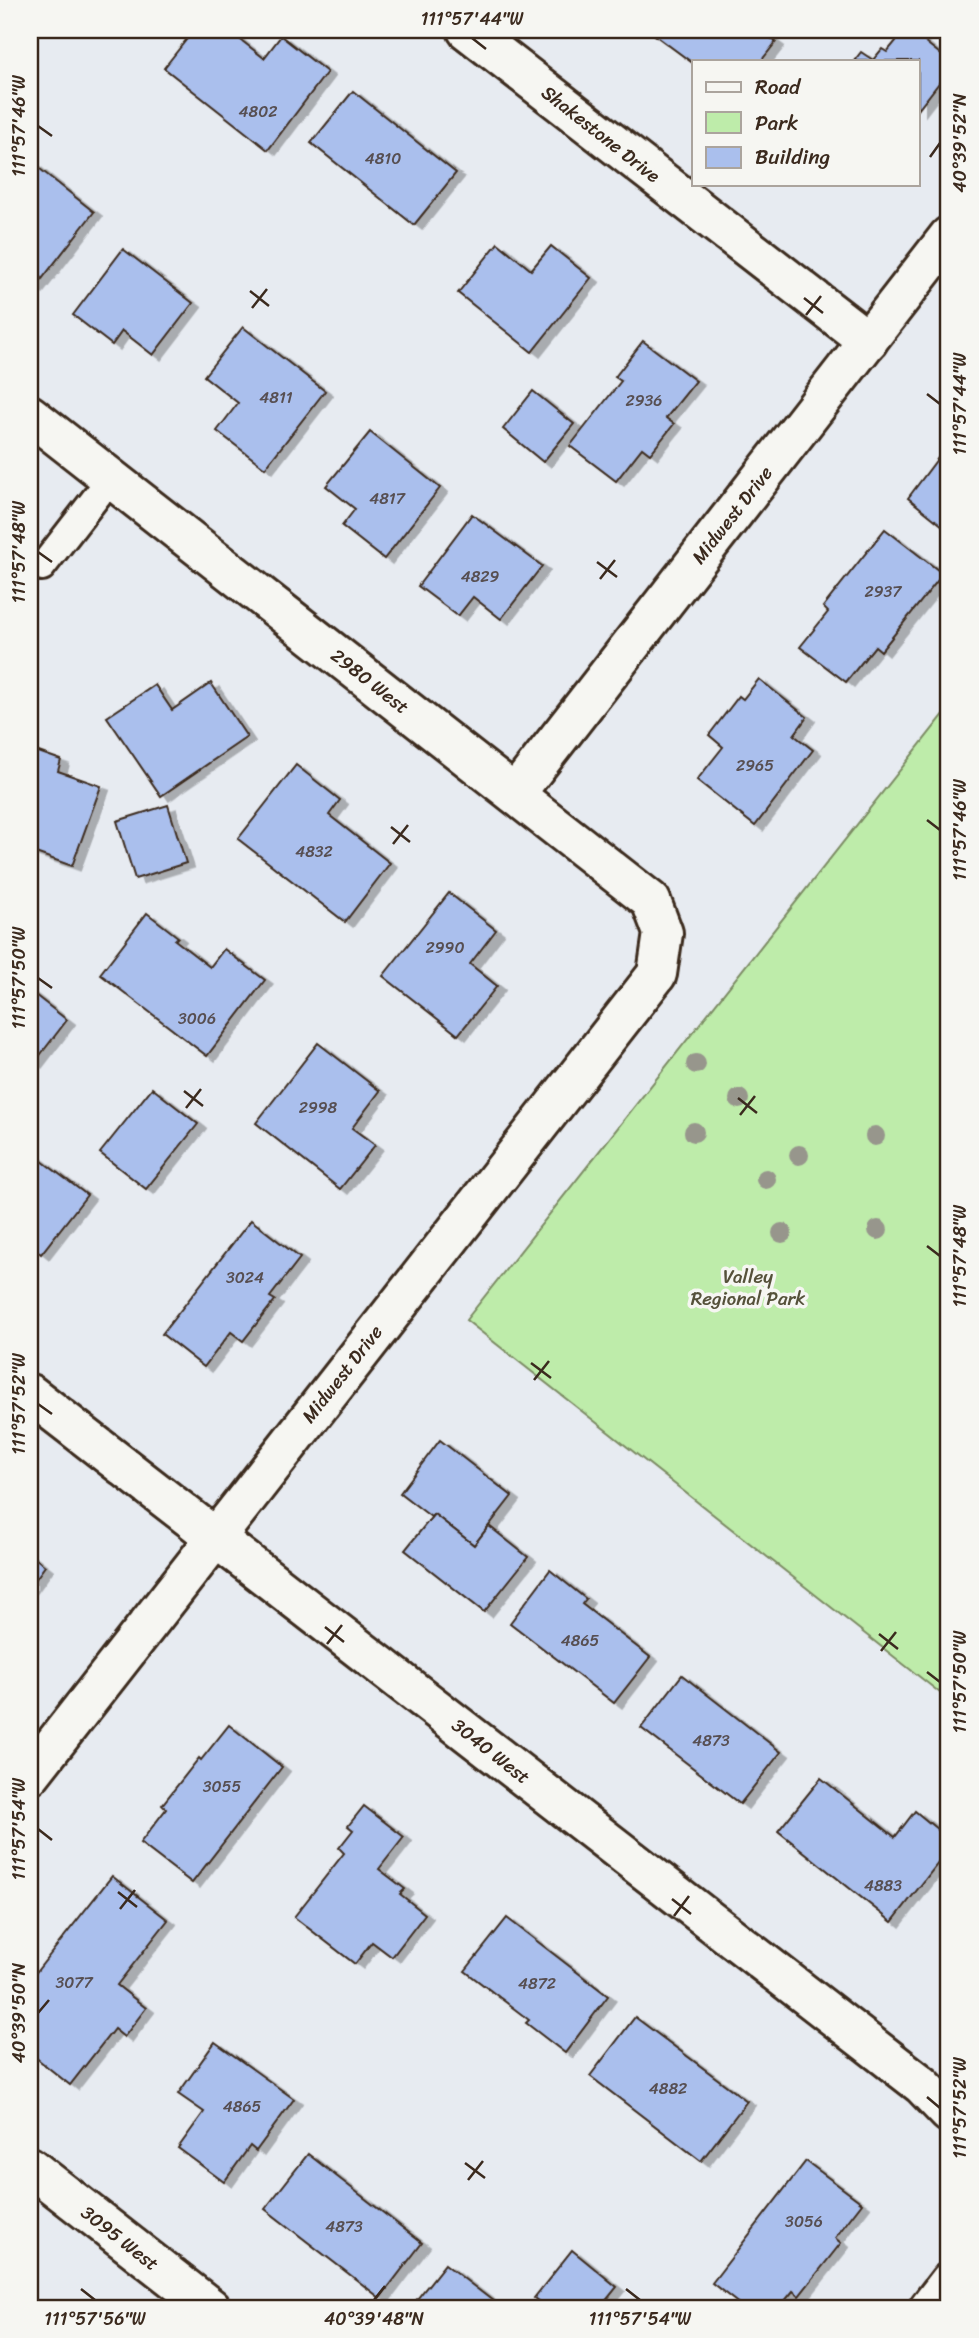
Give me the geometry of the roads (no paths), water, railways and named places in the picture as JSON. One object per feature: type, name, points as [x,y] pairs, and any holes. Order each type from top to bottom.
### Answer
[{"type":"street","name":"Shakestone Drive","points":[[467,30],[868,341]]},
{"type":"street","name":"Midwest Drive","points":[[515,794],[949,236]]},
{"type":"street","name":"2980 West","points":[[30,415],[652,901],[663,933],[656,974]]},
{"type":"street","name":"Midwest Drive","points":[[30,1775],[656,974]]},
{"type":"street","name":"3040 West","points":[[30,1394],[922,2085],[949,2113]]},
{"type":"street","name":"3095 West","points":[[30,2167],[211,2308]]},
{"type":"street","points":[[929,2308],[949,2282]]},
{"type":"lane","points":[[42,567],[111,478]]},
{"type":"park label","name":"Valley Regional Park","points":[[748,1287]]}]
